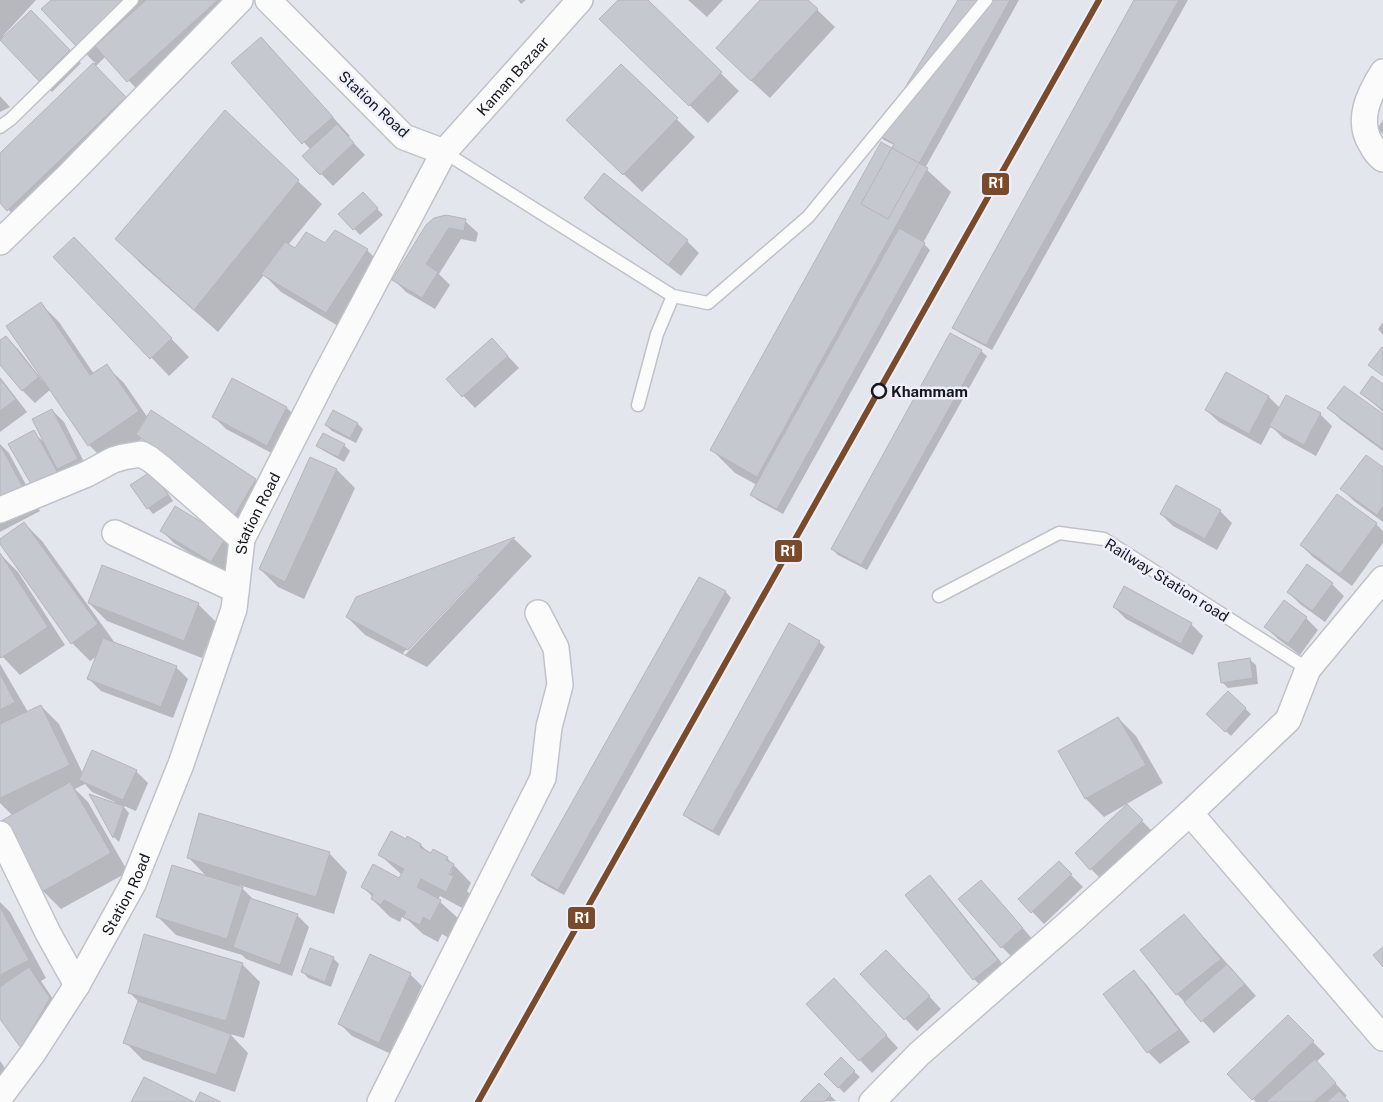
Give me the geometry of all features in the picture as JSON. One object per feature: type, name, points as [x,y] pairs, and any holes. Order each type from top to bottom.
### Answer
[{"type":"street","points":[[0,242],[68,176],[240,0]]},
{"type":"street","name":"Station Road","points":[[0,1097],[33,1053],[77,985],[133,884],[181,764],[234,609],[242,539],[325,376],[444,152],[404,137],[268,0]]},
{"type":"street","name":"Kaman Bazaar","points":[[444,152],[580,0]]},
{"type":"street","points":[[1383,72],[1371,92],[1364,117],[1365,136],[1378,156],[1383,159]]},
{"type":"street","points":[[0,510],[87,474],[113,460],[140,454],[159,466],[242,539]]},
{"type":"street","points":[[115,533],[236,590]]},
{"type":"street","points":[[872,1102],[918,1054],[1071,921],[1190,813],[1288,720],[1308,669],[1383,579]]},
{"type":"street","points":[[380,1102],[542,778],[549,728],[560,685],[556,648],[538,613]]},
{"type":"street","points":[[1190,813],[1383,1038]]},
{"type":"street","points":[[0,834],[48,933],[77,985]]},
{"type":"lane","points":[[0,127],[132,0]]},
{"type":"lane","points":[[444,152],[673,296],[708,303],[808,217],[986,0]]},
{"type":"lane","points":[[638,405],[657,334],[673,296]]},
{"type":"lane","name":"Railway Station road","points":[[939,596],[1059,533],[1104,539],[1308,669]]},
{"type":"building","points":[[51,0],[128,0],[78,48],[41,9]]},
{"type":"building","points":[[146,0],[218,0],[127,82],[95,46]]},
{"type":"building","points":[[618,0],[648,0],[722,72],[689,106],[599,19]]},
{"type":"building","points":[[760,0],[808,0],[818,9],[751,81],[716,48]]},
{"type":"building","points":[[958,0],[1010,0],[888,219],[861,204],[894,144],[877,134]]},
{"type":"building","points":[[1134,0],[1179,0],[986,345],[952,328]]},
{"type":"building","points":[[31,10],[70,50],[39,81],[0,40]]},
{"type":"building","points":[[261,37],[333,117],[302,144],[231,63]]},
{"type":"building","points":[[93,63],[126,97],[7,211],[0,203],[0,153]]},
{"type":"building","points":[[621,64],[678,118],[623,175],[566,120]]},
{"type":"building","points":[[225,110],[299,180],[194,310],[115,239]]},
{"type":"building","points":[[337,124],[354,143],[320,175],[302,156]]},
{"type":"building","points":[[881,142],[928,168],[757,477],[710,450]]},
{"type":"building","points":[[604,173],[688,240],[668,265],[584,198]]},
{"type":"building","points":[[363,192],[378,208],[353,230],[338,214]]},
{"type":"building","points":[[446,215],[466,219],[464,231],[449,228],[426,264],[438,272],[422,298],[392,280],[426,225],[434,218]]},
{"type":"building","points":[[899,228],[925,243],[777,509],[750,495]]},
{"type":"building","points":[[335,230],[368,249],[326,313],[261,274],[285,242],[295,248],[306,232],[325,243]]},
{"type":"building","points":[[74,237],[172,338],[150,359],[53,257]]},
{"type":"building","points":[[41,302],[90,375],[107,364],[139,411],[88,446],[6,326]]},
{"type":"building","points":[[950,333],[982,350],[861,565],[831,549]]},
{"type":"building","points":[[6,336],[39,377],[22,391],[0,365],[0,340]]},
{"type":"building","points":[[492,338],[508,356],[462,397],[446,379]]},
{"type":"building","points":[[1383,348],[1383,376],[1368,365]]},
{"type":"building","points":[[1226,372],[1269,396],[1249,434],[1205,410]]},
{"type":"building","points":[[1372,376],[1383,384],[1383,410],[1360,393]]},
{"type":"building","points":[[232,378],[287,407],[267,446],[212,417]]},
{"type":"building","points":[[0,379],[16,399],[0,411]]},
{"type":"building","points":[[1344,386],[1383,414],[1383,449],[1327,408]]},
{"type":"building","points":[[1286,395],[1321,413],[1304,445],[1269,426]]},
{"type":"building","points":[[52,409],[78,459],[57,469],[32,419]]},
{"type":"building","points":[[151,410],[256,479],[235,515],[136,434]]},
{"type":"building","points":[[333,410],[358,423],[350,438],[325,425]]},
{"type":"building","points":[[34,430],[59,475],[34,489],[8,444]]},
{"type":"building","points":[[323,433],[345,444],[338,457],[316,446]]},
{"type":"building","points":[[0,445],[29,498],[0,514]]},
{"type":"building","points":[[1366,455],[1383,467],[1383,506],[1377,515],[1340,489]]},
{"type":"building","points":[[310,457],[337,469],[285,582],[259,569]]},
{"type":"building","points":[[152,471],[168,495],[147,509],[130,485]]},
{"type":"building","points":[[1176,485],[1221,510],[1205,539],[1160,514]]},
{"type":"building","points":[[1337,494],[1377,523],[1340,574],[1300,545]]},
{"type":"building","points":[[175,506],[226,537],[211,562],[160,531]]},
{"type":"building","points":[[24,522],[98,624],[71,644],[0,544],[0,539]]},
{"type":"building","points":[[515,537],[408,650],[346,617],[356,597]]},
{"type":"building","points":[[0,553],[48,627],[1,658],[0,657]]},
{"type":"building","points":[[1307,564],[1333,583],[1312,611],[1287,592]]},
{"type":"building","points":[[102,565],[199,603],[184,641],[88,603]]},
{"type":"building","points":[[699,577],[726,591],[558,890],[531,875]]},
{"type":"building","points":[[1124,586],[1192,623],[1181,644],[1113,607]]},
{"type":"building","points":[[1284,600],[1307,617],[1288,644],[1264,627]]},
{"type":"building","points":[[789,623],[820,641],[713,831],[683,815]]},
{"type":"building","points":[[103,638],[177,666],[161,707],[87,679]]},
{"type":"building","points":[[1250,658],[1253,678],[1221,683],[1218,663]]},
{"type":"building","points":[[0,674],[15,702],[0,710]]},
{"type":"building","points":[[1228,691],[1246,708],[1225,732],[1206,714]]},
{"type":"building","points":[[41,705],[70,765],[0,798],[0,724]]},
{"type":"building","points":[[1118,717],[1146,765],[1085,799],[1058,751]]},
{"type":"building","points":[[92,750],[137,770],[123,800],[79,780]]},
{"type":"building","points":[[70,782],[111,853],[42,892],[1,821]]},
{"type":"building","points":[[89,794],[124,806],[113,838]]},
{"type":"building","points":[[1127,804],[1143,820],[1090,870],[1075,853]]},
{"type":"building","points":[[199,813],[330,852],[316,897],[187,858]]},
{"type":"building","points":[[391,831],[406,839],[407,836],[421,844],[420,847],[431,853],[433,849],[448,857],[446,860],[454,864],[449,874],[454,876],[446,892],[421,879],[417,887],[441,900],[430,921],[423,917],[420,925],[403,917],[406,912],[384,900],[381,905],[371,899],[373,894],[361,887],[373,864],[399,878],[404,869],[378,855]]},
{"type":"building","points":[[1059,861],[1072,874],[1031,913],[1018,899]]},
{"type":"building","points":[[172,865],[243,887],[227,939],[156,917]]},
{"type":"building","points":[[930,875],[998,960],[973,980],[905,895]]},
{"type":"building","points":[[981,880],[1023,928],[1001,948],[958,899]]},
{"type":"building","points":[[250,898],[298,914],[280,965],[233,947]]},
{"type":"building","points":[[0,907],[29,960],[0,975]]},
{"type":"building","points":[[1184,914],[1221,959],[1176,995],[1140,950]]},
{"type":"building","points":[[144,934],[243,963],[226,1021],[128,993]]},
{"type":"building","points":[[1383,947],[1383,967],[1373,955]]},
{"type":"building","points":[[310,948],[334,957],[325,982],[301,972]]},
{"type":"building","points":[[886,950],[930,996],[904,1020],[860,974]]},
{"type":"building","points":[[370,954],[411,973],[379,1043],[338,1024]]},
{"type":"building","points":[[1227,964],[1245,984],[1201,1022],[1184,1002]]},
{"type":"building","points":[[29,967],[50,998],[21,1048],[0,1019],[0,987]]},
{"type":"building","points":[[1134,970],[1179,1030],[1147,1053],[1103,994]]},
{"type":"building","points":[[834,978],[887,1035],[859,1061],[806,1004]]},
{"type":"building","points":[[138,1001],[231,1034],[216,1075],[123,1043]]},
{"type":"building","points":[[1288,1015],[1314,1041],[1252,1100],[1227,1074]]},
{"type":"building","points":[[841,1057],[855,1071],[838,1088],[824,1074]]},
{"type":"building","points":[[1315,1059],[1336,1083],[1314,1102],[1266,1102]]},
{"type":"building","points":[[144,1077],[194,1102],[131,1102]]},
{"type":"building","points":[[819,1083],[831,1095],[824,1102],[800,1102]]},
{"type":"building","points":[[1339,1091],[1349,1102],[1327,1102]]},
{"type":"building","points":[[200,1092],[221,1102],[195,1102]]},
{"type":"transit line","name":"R1","points":[[478,1102],[1099,0]]},
{"type":"place","name":"Khammam","points":[[879,391]]}]
